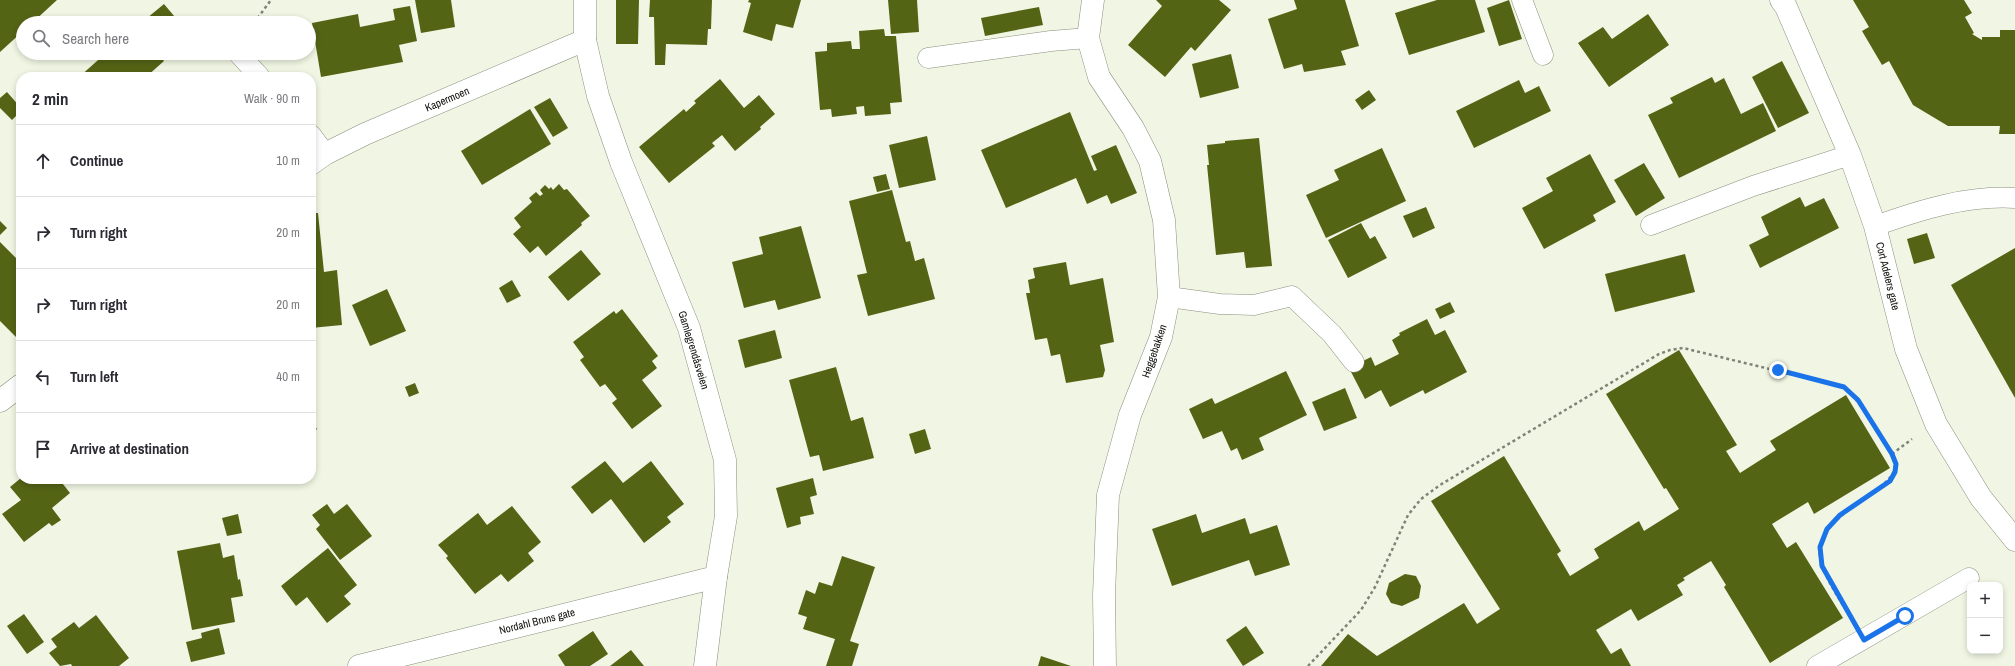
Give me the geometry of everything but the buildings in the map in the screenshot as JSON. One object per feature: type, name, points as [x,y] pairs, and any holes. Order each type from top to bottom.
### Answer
[{"type":"street","name":"Gamlegrendåsveien","points":[[585,0],[585,40],[598,96],[621,162],[689,328],[725,460],[726,516],[716,577],[705,666]]},
{"type":"street","name":"Heggebakken","points":[[1093,0],[1088,38],[1099,77],[1133,128],[1150,161],[1164,220],[1169,297],[1160,337],[1130,415],[1108,495],[1104,595],[1105,666]]},
{"type":"street","name":"Cort Adelers gate","points":[[1780,0],[1786,7],[1850,155],[1875,226],[1906,349],[1936,424],[1981,498],[2015,540]]},
{"type":"street","name":"Kapermoen","points":[[318,159],[365,134],[585,40]]},
{"type":"street","points":[[0,402],[16,389]]},
{"type":"street","name":"Nordahl Bruns gate","points":[[359,666],[716,577]]},
{"type":"lane","points":[[1522,0],[1542,55]]},
{"type":"lane","points":[[928,58],[1051,40],[1088,38]]},
{"type":"lane","points":[[244,60],[255,72]]},
{"type":"lane","points":[[1651,225],[1753,186],[1850,155]]},
{"type":"lane","points":[[1875,226],[1928,207],[1997,197],[2015,198]]},
{"type":"lane","points":[[1169,297],[1220,304],[1254,305],[1292,296],[1332,334],[1354,362]]},
{"type":"lane","points":[[1817,666],[1969,578]]},
{"type":"path","points":[[259,16],[271,0]]},
{"type":"path","points":[[1308,666],[1361,610],[1375,587],[1408,514],[1420,499],[1440,485],[1659,354],[1670,350],[1683,348],[1844,387],[1858,400],[1892,454],[1896,464],[1895,472],[1890,481],[1840,515],[1827,529],[1820,547],[1822,566],[1864,640]]},
{"type":"route","points":[[1778,370],[1844,387],[1858,400],[1892,454],[1896,464],[1895,472],[1890,481],[1840,515],[1827,529],[1820,547],[1822,566],[1864,640],[1905,616]]}]
